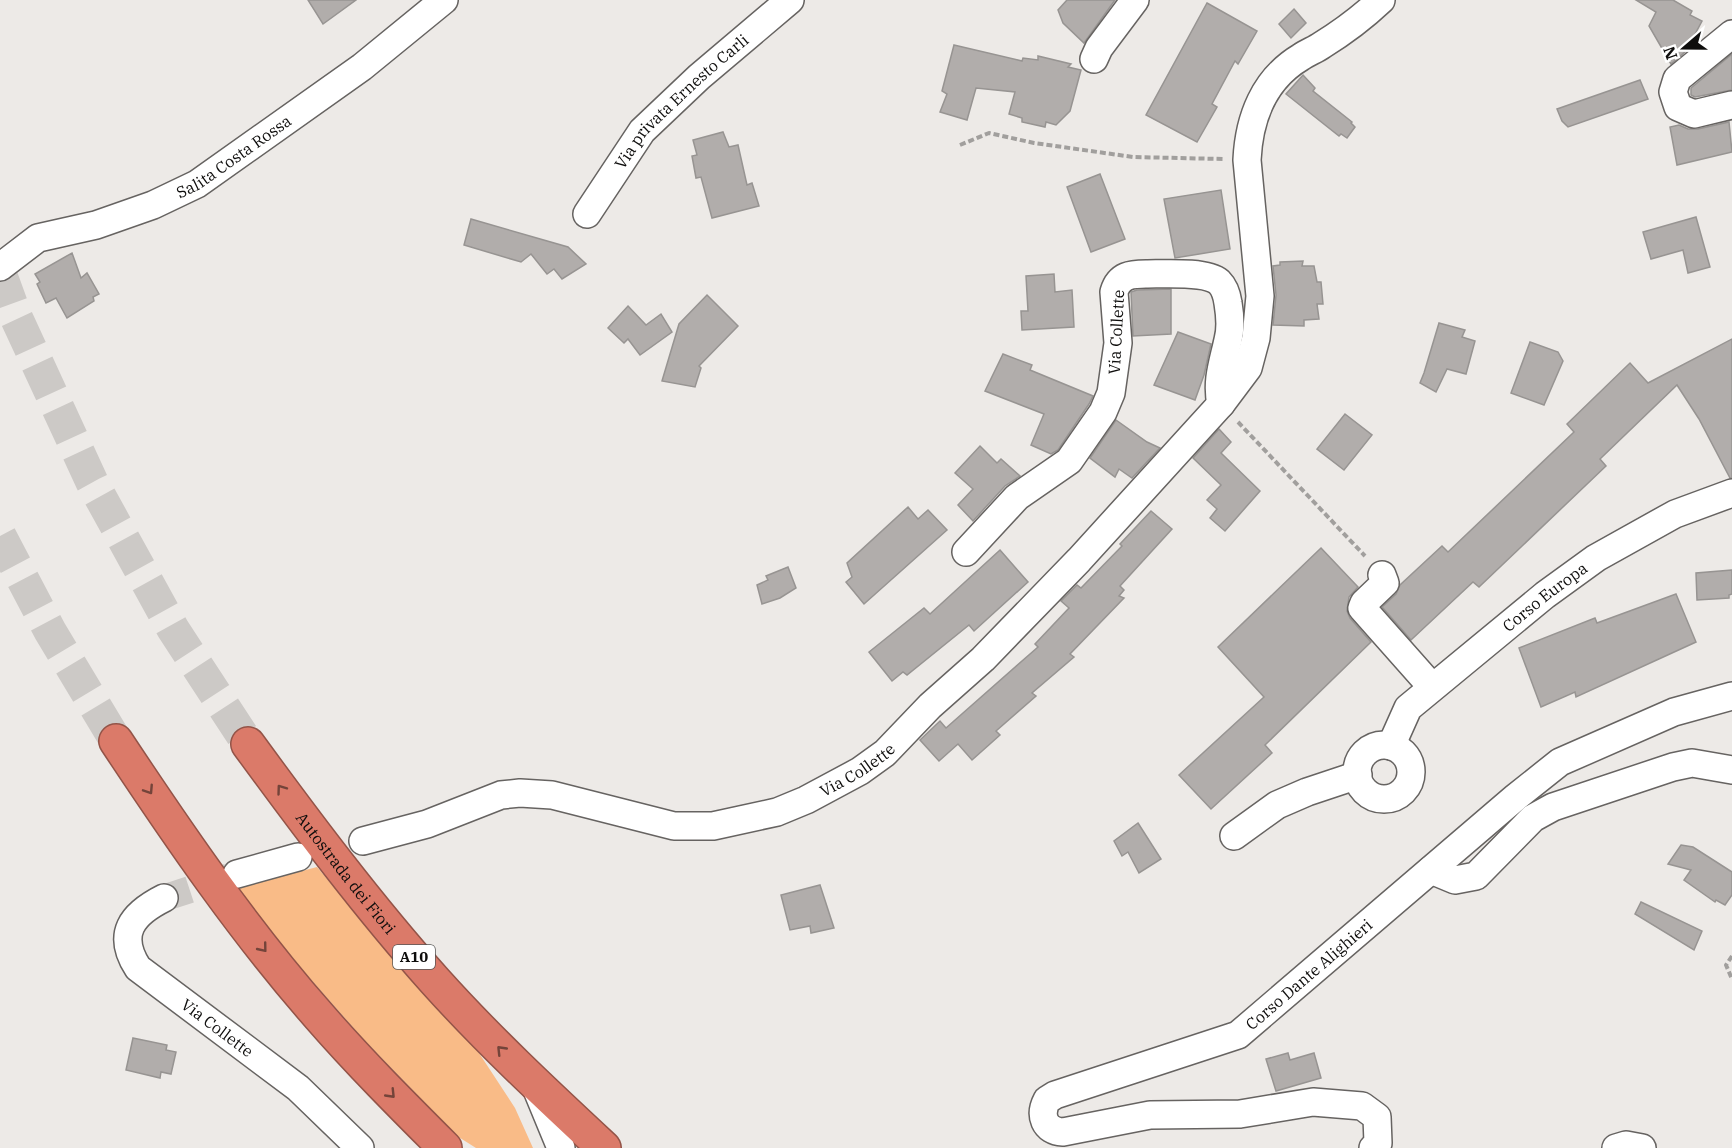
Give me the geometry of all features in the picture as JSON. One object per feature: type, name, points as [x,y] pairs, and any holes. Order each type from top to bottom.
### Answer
[{"type":"highway","points":[[117,741],[172,825],[247,928],[318,1016],[445,1148]]},
{"type":"highway","name":"Autostrada dei Fiori","points":[[248,744],[362,895],[436,982],[534,1083],[604,1148]]},
{"type":"street","name":"Salita Costa Rossa","points":[[0,267],[38,238],[96,225],[153,205],[196,184],[362,67],[444,0]]},
{"type":"street","name":"Via privata Ernesto Carli","points":[[587,214],[642,132],[699,77],[790,0]]},
{"type":"street","points":[[1094,60],[1099,48],[1136,0]]},
{"type":"street","name":"Via Collette","points":[[363,841],[427,824],[493,798],[520,793],[552,795],[674,826],[713,826],[777,812],[834,787],[885,753],[930,706],[983,659],[1079,560],[1221,404],[1248,368],[1256,338],[1260,296],[1247,160],[1252,120],[1271,84],[1293,63],[1345,30],[1381,0]]},
{"type":"street","points":[[1732,34],[1677,79],[1673,92],[1678,107],[1694,114],[1732,105]]},
{"type":"street","name":"Via Collette","points":[[966,552],[1017,497],[1069,461],[1103,412],[1111,393],[1118,343],[1114,292],[1116,285],[1126,276],[1200,275],[1214,279],[1221,284],[1230,311],[1229,337],[1218,389],[1221,404]]},
{"type":"street","name":"Corso Europa","points":[[1391,746],[1408,708],[1545,595],[1596,558],[1676,514],[1732,493]]},
{"type":"street","points":[[1382,575],[1385,583],[1364,603],[1362,608],[1432,687]]},
{"type":"street","name":"Corso Dante Alighieri","points":[[1373,1148],[1378,1143],[1377,1117],[1362,1106],[1313,1102],[1240,1114],[1150,1115],[1063,1132],[1057,1132],[1046,1126],[1042,1114],[1047,1100],[1055,1095],[1238,1035],[1560,762],[1674,712],[1732,696]]},
{"type":"street","points":[[1391,746],[1406,756],[1410,764],[1411,772],[1405,789],[1390,798],[1381,798],[1365,791],[1358,776],[1361,758],[1374,747],[1391,746]]},
{"type":"street","points":[[1431,870],[1455,880],[1476,876],[1533,818],[1553,807],[1673,767],[1692,763],[1732,770]]},
{"type":"street","points":[[1234,836],[1277,805],[1307,792],[1358,776]]},
{"type":"street","points":[[237,874],[298,857]]},
{"type":"street","name":"Via Collette","points":[[164,898],[146,908],[132,922],[129,932],[129,951],[138,968],[298,1088],[360,1148]]},
{"type":"street","points":[[534,1083],[561,1148]]},
{"type":"street","points":[[1616,1148],[1626,1144],[1642,1148]]},
{"type":"path","points":[[960,145],[989,133],[1034,143],[1132,157],[1247,160]]},
{"type":"path","points":[[1221,404],[1382,575]]},
{"type":"path","points":[[1732,956],[1726,965],[1732,979]]},
{"type":"shaded area","points":[[317,867],[422,992],[477,1050],[515,1108],[533,1148],[476,1148],[457,1136],[364,1040],[299,966],[237,888]]},
{"type":"building","points":[[308,0],[356,0],[323,24]]},
{"type":"building","points":[[1067,0],[1115,0],[1084,43],[1063,23],[1058,10]]},
{"type":"building","points":[[1636,0],[1673,0],[1692,11],[1690,15],[1702,21],[1686,51],[1671,64],[1649,26],[1656,12]]},
{"type":"building","points":[[1207,3],[1257,31],[1238,64],[1235,61],[1212,104],[1217,107],[1197,142],[1146,115]]},
{"type":"building","points":[[1294,9],[1306,23],[1291,38],[1279,24]]},
{"type":"building","points":[[954,45],[1022,61],[1023,58],[1038,60],[1038,56],[1071,64],[1068,67],[1081,70],[1070,111],[1056,125],[1046,122],[1045,127],[1022,122],[1022,118],[1009,114],[1015,92],[976,88],[967,120],[940,112],[947,94],[942,91]]},
{"type":"building","points":[[1732,54],[1732,90],[1695,97],[1691,95],[1691,88]]},
{"type":"building","points":[[1303,75],[1315,88],[1313,91],[1352,122],[1355,127],[1347,138],[1341,134],[1339,136],[1286,94]]},
{"type":"building","points":[[1640,80],[1648,99],[1568,127],[1562,121],[1557,109]]},
{"type":"building","points":[[1729,122],[1732,152],[1677,165],[1670,127],[1679,125],[1688,129],[1698,129]]},
{"type":"building","points":[[723,132],[729,147],[738,145],[747,185],[752,183],[759,206],[712,218],[701,177],[696,178],[692,156],[697,155],[693,140]]},
{"type":"building","points":[[1100,174],[1125,239],[1091,252],[1067,187]]},
{"type":"building","points":[[1221,190],[1230,249],[1175,258],[1164,199]]},
{"type":"building","points":[[1696,217],[1710,267],[1688,273],[1683,250],[1651,259],[1643,232]]},
{"type":"building","points":[[471,219],[568,247],[586,264],[562,279],[554,269],[547,274],[531,254],[521,262],[464,245]]},
{"type":"building","points":[[72,253],[81,278],[87,273],[99,294],[93,297],[94,301],[67,318],[56,298],[46,303],[37,284],[40,282],[35,274]]},
{"type":"building","points":[[1303,261],[1302,266],[1314,266],[1317,282],[1321,282],[1323,304],[1317,304],[1319,319],[1304,320],[1304,326],[1273,325],[1276,295],[1273,266],[1280,265],[1280,262]]},
{"type":"building","points":[[1054,274],[1055,292],[1072,290],[1074,327],[1022,330],[1021,311],[1028,311],[1026,276]]},
{"type":"building","points":[[1171,289],[1171,334],[1133,336],[1131,292]]},
{"type":"building","points":[[707,295],[738,326],[699,366],[701,368],[695,387],[662,381],[679,324]]},
{"type":"building","points":[[628,306],[646,325],[661,314],[672,332],[640,355],[628,339],[624,343],[608,328]]},
{"type":"building","points":[[1439,323],[1465,330],[1462,337],[1475,341],[1466,374],[1447,369],[1436,392],[1420,383]]},
{"type":"building","points":[[1178,332],[1211,344],[1195,400],[1154,385]]},
{"type":"building","points":[[1732,339],[1732,478],[1677,385],[1600,459],[1606,466],[1479,587],[1473,582],[1411,640],[1382,607],[1396,594],[1400,585],[1442,546],[1448,552],[1574,432],[1567,424],[1630,363],[1648,383]]},
{"type":"building","points":[[1530,342],[1558,352],[1563,361],[1544,405],[1511,393]]},
{"type":"building","points":[[1003,354],[1032,365],[1030,370],[1093,396],[1058,450],[1051,454],[1031,445],[1044,414],[985,391]]},
{"type":"building","points":[[1345,414],[1372,435],[1344,470],[1317,449]]},
{"type":"building","points":[[1116,420],[1147,442],[1160,448],[1132,478],[1119,469],[1115,477],[1090,458]]},
{"type":"building","points":[[1219,429],[1231,442],[1221,453],[1260,491],[1225,531],[1210,518],[1217,509],[1207,500],[1221,485],[1193,458]]},
{"type":"building","points":[[980,446],[997,463],[1001,459],[1020,476],[1005,486],[973,521],[958,505],[973,489],[955,473]]},
{"type":"building","points":[[908,507],[918,519],[928,510],[947,530],[864,604],[846,582],[852,577],[847,563]]},
{"type":"building","points":[[1151,511],[1172,529],[1120,586],[1124,590],[1119,596],[1124,598],[1070,654],[1074,657],[1032,693],[1036,696],[996,731],[1000,735],[972,760],[958,744],[939,761],[920,740],[940,721],[946,728],[1038,647],[1035,644],[1069,608],[1061,601],[1077,585],[1081,588],[1122,546],[1120,544]]},
{"type":"building","points":[[1321,548],[1358,587],[1349,597],[1347,611],[1350,618],[1371,642],[1265,745],[1272,753],[1211,809],[1179,775],[1264,697],[1218,647]]},
{"type":"building","points":[[1000,550],[1028,582],[974,631],[969,625],[907,675],[903,672],[892,681],[869,652],[924,608],[930,614]]},
{"type":"building","points":[[788,567],[796,588],[780,598],[762,604],[757,585],[768,580],[766,576]]},
{"type":"building","points":[[1732,570],[1732,594],[1729,598],[1697,600],[1696,573]]},
{"type":"building","points":[[1676,594],[1696,642],[1576,697],[1575,692],[1541,707],[1519,648],[1595,618],[1597,623]]},
{"type":"building","points":[[1138,823],[1161,859],[1139,873],[1128,852],[1122,856],[1114,841]]},
{"type":"building","points":[[1681,845],[1693,847],[1732,872],[1732,895],[1725,905],[1716,900],[1715,902],[1684,880],[1691,870],[1668,864]]},
{"type":"building","points":[[820,885],[834,928],[811,933],[810,926],[790,930],[781,895]]},
{"type":"building","points":[[1641,902],[1702,931],[1694,950],[1635,914]]},
{"type":"building","points":[[133,1038],[167,1045],[166,1050],[176,1052],[171,1074],[161,1072],[160,1078],[126,1070]]},
{"type":"building","points":[[1288,1053],[1290,1060],[1314,1053],[1321,1078],[1276,1091],[1266,1059]]},
{"type":"tunnel","points":[[0,273],[16,317],[92,482],[173,629],[248,744]]},
{"type":"tunnel","points":[[0,536],[50,631],[116,741]]},
{"type":"tunnel","points":[[164,898],[231,876]]}]
